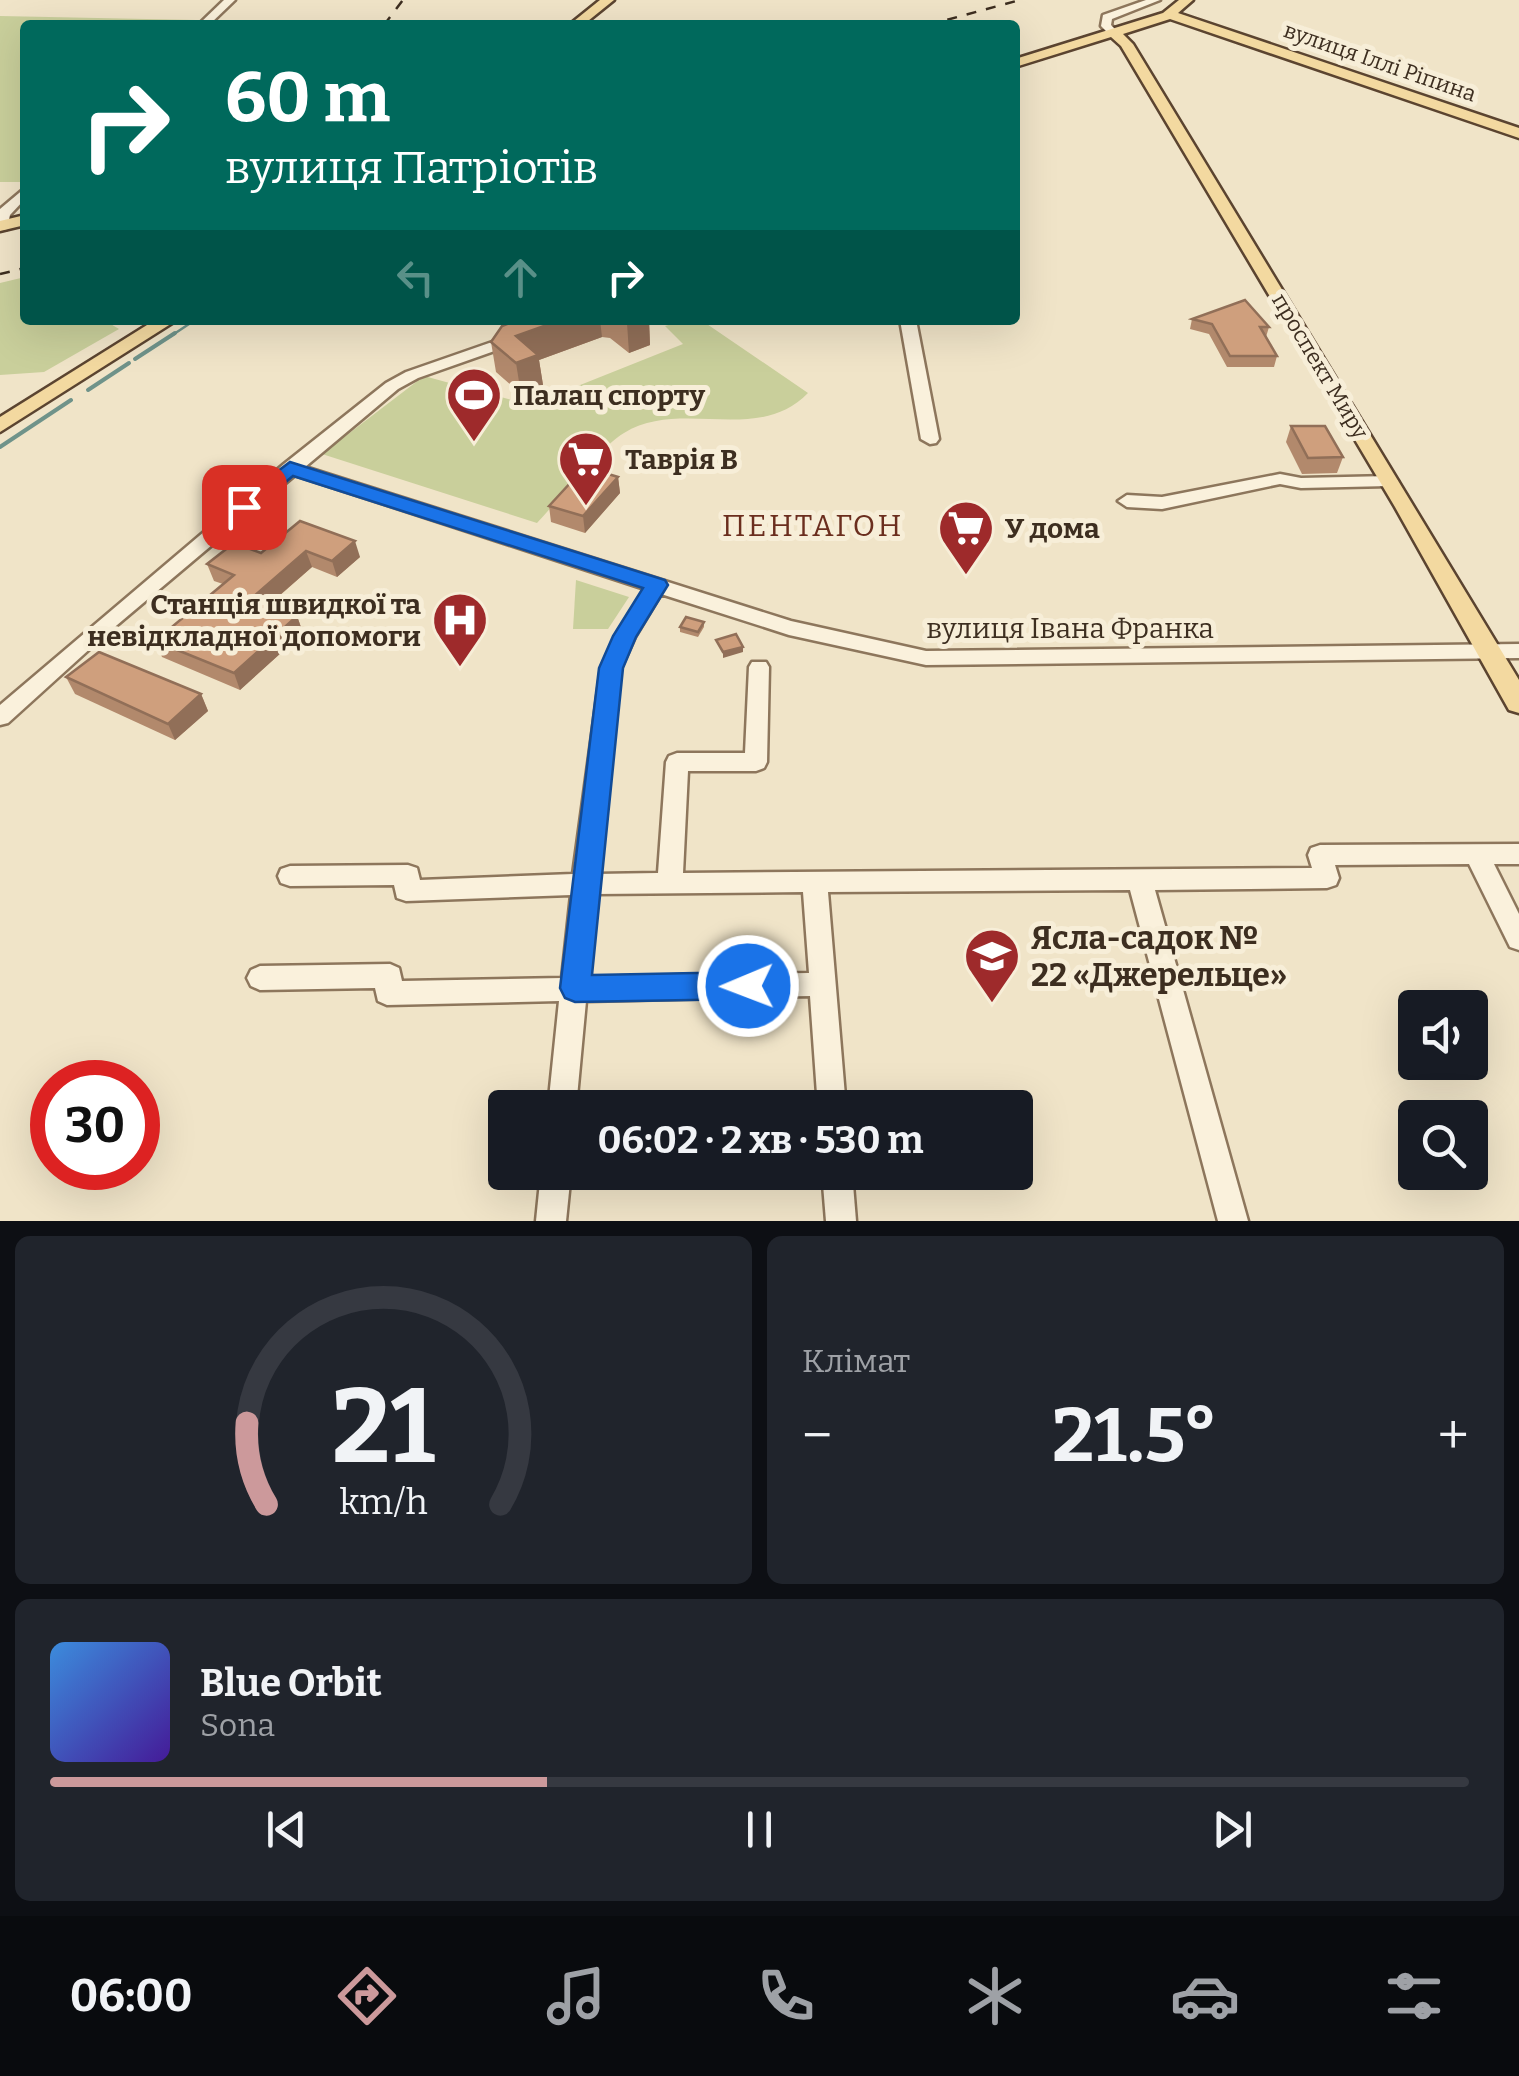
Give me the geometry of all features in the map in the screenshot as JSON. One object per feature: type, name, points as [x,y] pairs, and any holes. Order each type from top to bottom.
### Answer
[{"type":"main road","points":[[581,20],[608,0]]},
{"type":"main road","points":[[1020,62],[1146,24],[1187,0]]},
{"type":"main road","name":"вулиця Іллі Ріпина","points":[[1170,13],[1515,129]]},
{"type":"main road","name":"проспект Миру","points":[[1115,34],[1128,47],[1519,703]]},
{"type":"main road","points":[[0,426],[160,325]]},
{"type":"street","points":[[208,20],[230,0]]},
{"type":"street","points":[[1110,15],[1154,0]]},
{"type":"street","points":[[1136,6],[1157,5],[1170,13]]},
{"type":"street","points":[[1110,15],[1111,20],[1121,24],[1146,24]]},
{"type":"street","points":[[1110,15],[1106,26],[1115,34]]},
{"type":"street","points":[[1,226],[4,214],[20,197]]},
{"type":"street","points":[[909,325],[930,439]]},
{"type":"street","points":[[0,717],[290,468],[412,374],[535,332]]},
{"type":"street","name":"вулиця Івана Франка","points":[[290,468],[789,628],[898,654],[946,660],[1519,651]]},
{"type":"street","points":[[1127,501],[1162,503],[1280,479],[1301,483],[1389,481]]},
{"type":"street","points":[[564,1090],[611,668],[624,636],[657,585]]},
{"type":"street","points":[[670,884],[677,762],[756,762],[759,666]]},
{"type":"street","points":[[1476,854],[1519,939]]},
{"type":"street","points":[[290,876],[408,875],[406,891],[584,884],[1140,882],[1327,878],[1320,855],[1519,854]]},
{"type":"street","points":[[1140,882],[1233,1221]]},
{"type":"street","points":[[815,883],[831,1090]]},
{"type":"street","points":[[260,978],[390,976],[387,994],[823,984]]},
{"type":"street","points":[[551,1221],[554,1190]]},
{"type":"street","points":[[838,1190],[841,1221]]},
{"type":"green space","points":[[0,16],[196,20],[20,20],[20,182],[0,182]]},
{"type":"green space","points":[[20,278],[20,325],[112,325],[119,329],[44,372],[0,375],[0,283]]},
{"type":"green space","name":"Палац спорту","points":[[708,325],[808,393],[788,408],[766,416],[670,419],[646,423],[624,433],[592,461],[537,523],[322,454],[424,376],[530,405],[683,344],[665,326]]},
{"type":"green space","points":[[576,580],[629,597],[608,629],[573,629]]},
{"type":"building","points":[[1245,300],[1269,327],[1260,327],[1277,356],[1230,356],[1212,324],[1192,319]]},
{"type":"building","points":[[547,325],[516,336],[538,355],[516,363],[491,342],[502,326]]},
{"type":"building","points":[[1291,426],[1325,426],[1343,457],[1308,458]]},
{"type":"building","points":[[585,467],[618,477],[583,516],[549,506]]},
{"type":"building","points":[[300,521],[355,541],[332,561],[306,551],[252,598],[297,616],[234,673],[155,641],[234,575],[207,564],[234,543],[261,553]]},
{"type":"building","points":[[686,617],[704,622],[698,632],[680,627]]},
{"type":"building","points":[[736,634],[743,647],[723,652],[716,640]]},
{"type":"building","points":[[99,652],[201,694],[168,724],[66,677]]},
{"type":"waterway","points":[[171,336],[188,325]]},
{"type":"waterway","points":[[135,359],[175,333]]},
{"type":"waterway","points":[[88,390],[129,363]]},
{"type":"waterway","points":[[0,447],[71,400]]},
{"type":"railway","points":[[388,20],[403,0]]},
{"type":"railway","points":[[946,20],[1020,0]]},
{"type":"railway","points":[[0,274],[20,269]]},
{"type":"place","name":"Палац спорту","points":[[474,444]]},
{"type":"place","name":"Таврія В","points":[[586,508]]},
{"type":"place","name":"У дома","points":[[966,577]]},
{"type":"place","name":"Станція швидкої та невідкладної допомоги","points":[[460,669]]},
{"type":"place","name":"Ясла-садок № 22 «Джерельце»","points":[[992,1005]]},
{"type":"district","name":"ПЕНТАГОН","points":[[813,526]]},
{"type":"route","points":[[244,507],[290,468],[657,585],[624,636],[611,668],[575,988],[748,986]]}]
